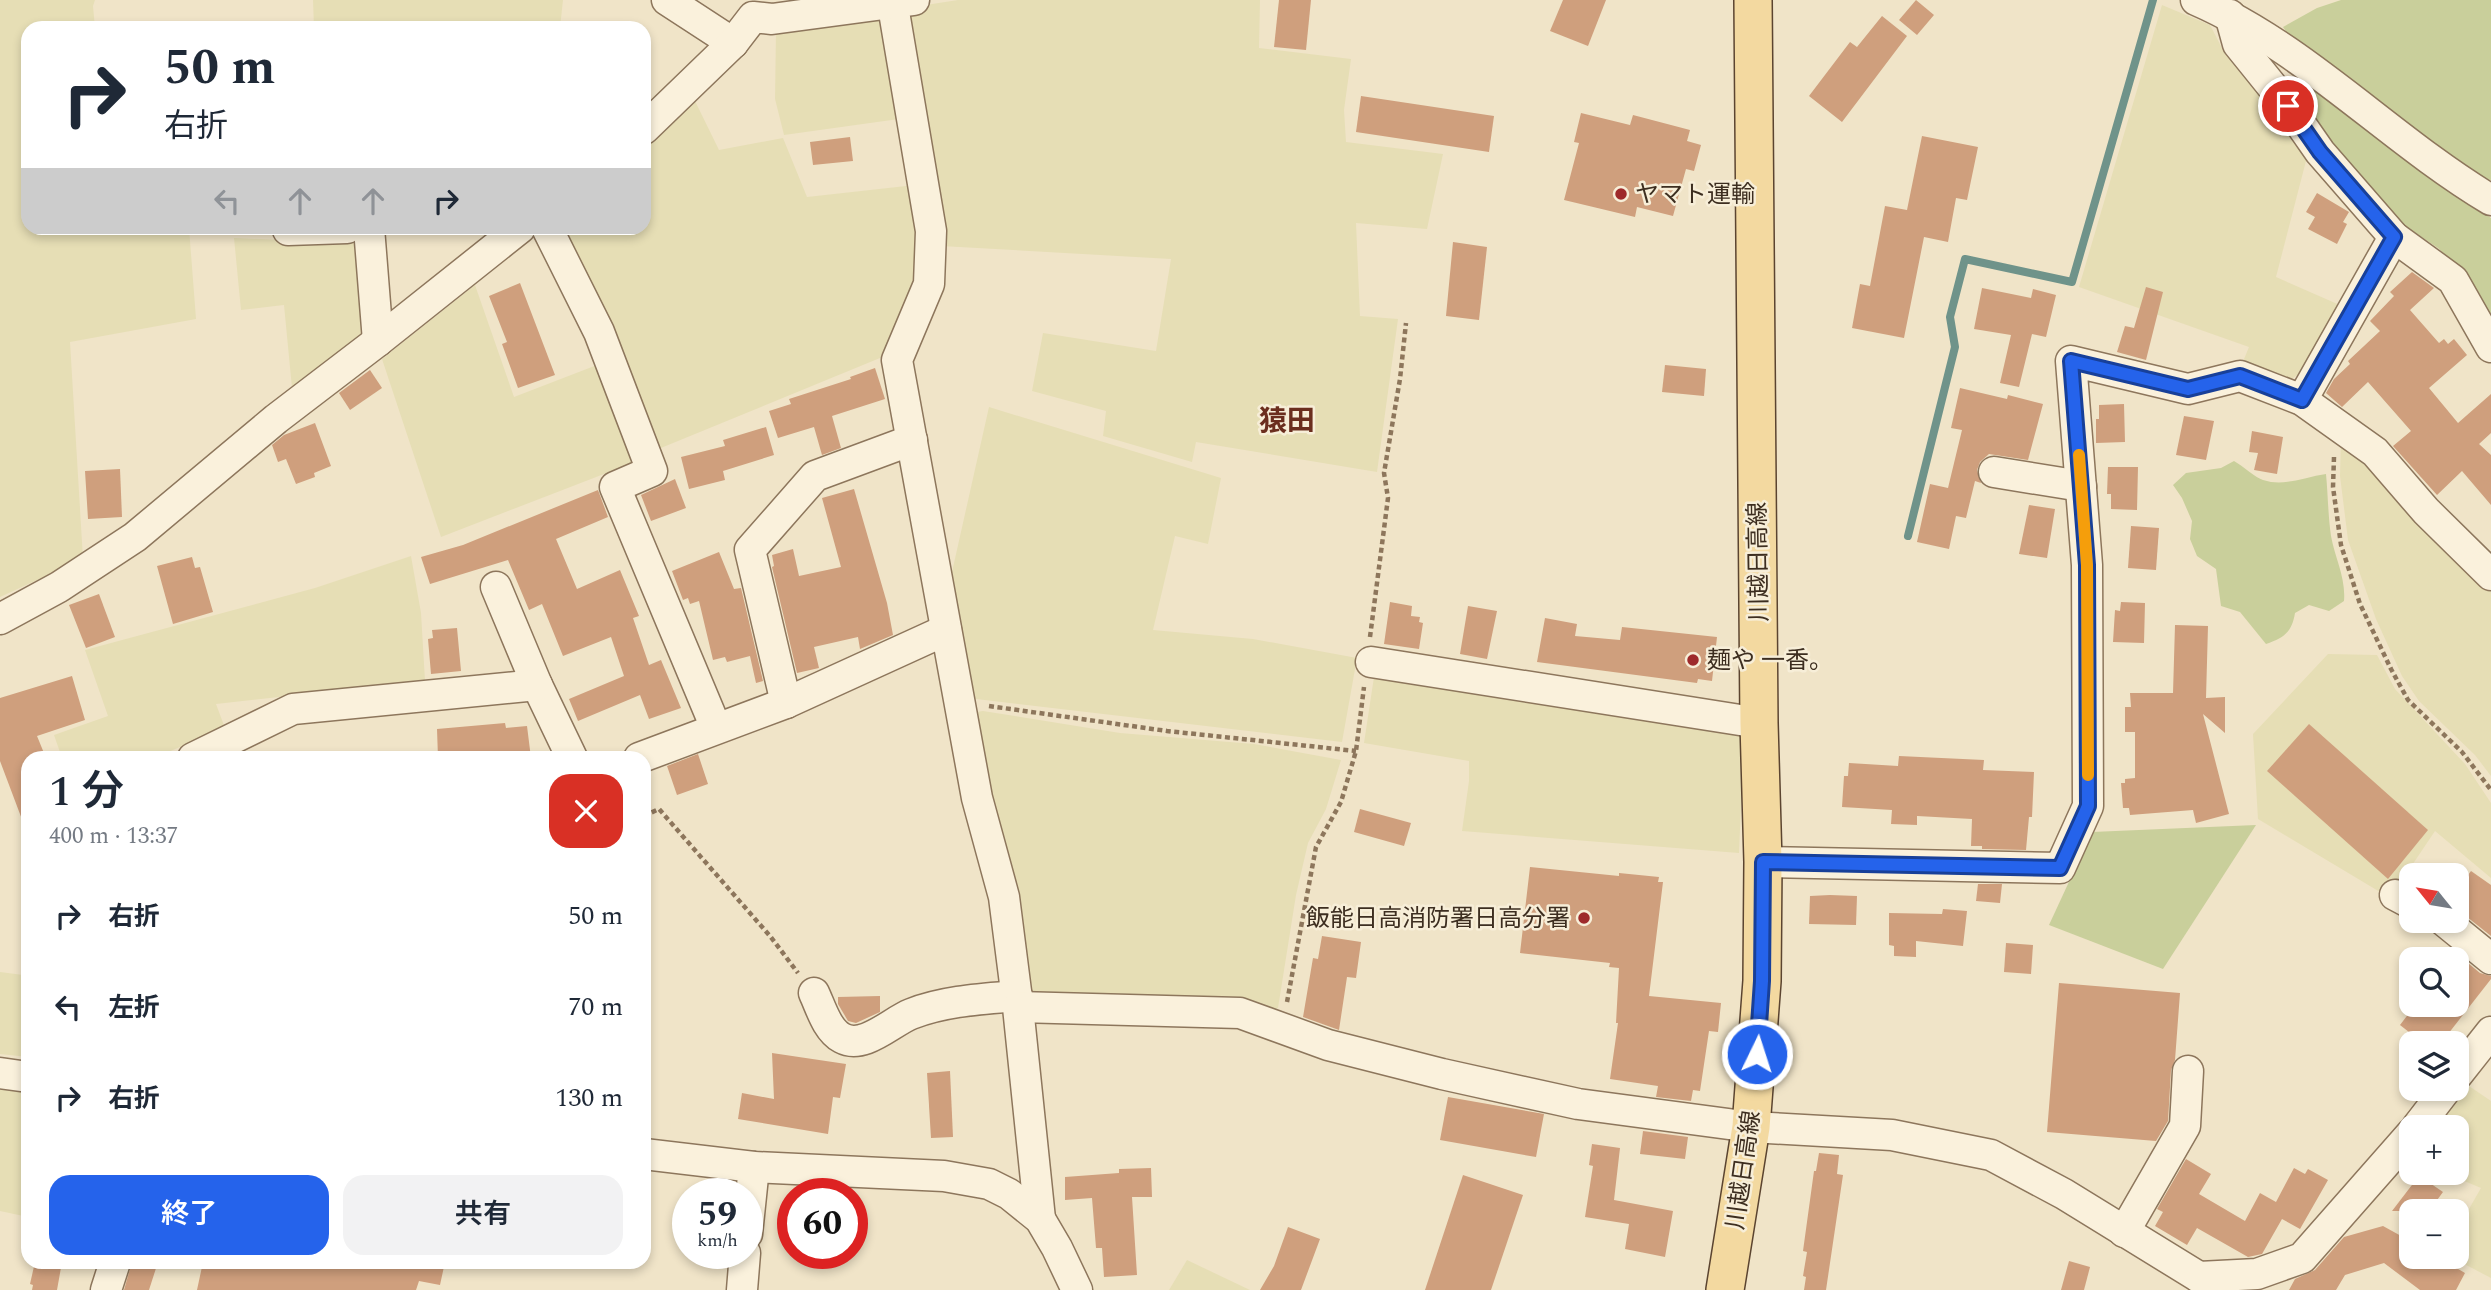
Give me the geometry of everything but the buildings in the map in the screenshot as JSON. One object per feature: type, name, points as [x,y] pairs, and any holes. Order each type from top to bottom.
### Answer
[{"type":"main road","name":"川越日高線","points":[[1725,1290],[1751,1127],[1762,981],[1753,0]]},
{"type":"street","points":[[667,0],[733,43]]},
{"type":"street","points":[[2196,0],[2230,15],[2278,44],[2458,180],[2491,200]]},
{"type":"street","points":[[651,122],[733,43],[753,18],[772,19],[900,1],[931,232],[929,284],[897,360],[977,798],[1004,897],[1040,1219]]},
{"type":"street","points":[[2230,15],[2238,44],[2288,106],[2320,152],[2394,237],[2453,280],[2491,347]]},
{"type":"street","points":[[370,235],[378,341]]},
{"type":"street","points":[[0,619],[59,587],[135,537],[276,419],[511,235]]},
{"type":"street","points":[[551,235],[599,331],[652,471],[615,487],[716,728]]},
{"type":"street","points":[[2302,400],[2394,237]]},
{"type":"street","points":[[1763,862],[2060,868],[2088,806],[2087,565],[2071,361],[2188,389],[2240,376],[2302,400],[2375,452],[2426,511],[2491,575]]},
{"type":"street","points":[[786,703],[750,550],[815,476],[912,440]]},
{"type":"street","points":[[1994,471],[2081,486]]},
{"type":"street","points":[[496,587],[537,685],[569,751]]},
{"type":"street","points":[[651,753],[786,703],[946,630]]},
{"type":"street","points":[[1371,662],[1759,723]]},
{"type":"street","points":[[207,751],[293,709],[537,685]]},
{"type":"street","points":[[2459,933],[2491,959]]},
{"type":"street","points":[[814,993],[828,1023],[843,1038],[861,1041],[911,1014],[964,1000],[1240,1013],[1328,1045],[1578,1104],[1751,1127],[1892,1135],[1991,1155],[2064,1194],[2209,1284],[2257,1274],[2302,1258],[2399,1148]]},
{"type":"street","points":[[2469,1060],[2491,1032]]},
{"type":"street","points":[[2124,1232],[2185,1126],[2188,1072]]},
{"type":"street","points":[[0,1073],[21,1076]]},
{"type":"street","points":[[651,1155],[754,1167],[944,1176],[989,1184],[1009,1194],[1040,1219],[1058,1248],[1077,1290]]},
{"type":"street","points":[[753,1178],[754,1167]]},
{"type":"street","points":[[106,1290],[113,1269]]},
{"type":"street","points":[[742,1290],[744,1269]]},
{"type":"path","points":[[2335,424],[2333,487],[2341,545],[2360,604],[2408,700],[2462,752],[2491,790]]},
{"type":"path","points":[[960,706],[981,705],[1167,731],[1356,751]]},
{"type":"path","points":[[651,813],[659,809],[770,936],[814,993]]},
{"type":"shaded area","points":[[0,0],[95,0],[94,21],[21,21],[21,235],[190,235],[196,319],[70,342],[83,559],[0,597]]},
{"type":"shaded area","points":[[313,0],[563,0],[561,21],[314,21]]},
{"type":"shaded area","points":[[958,0],[1260,0],[1259,48],[1351,59],[1344,110],[1346,142],[1443,154],[1427,229],[1356,223],[1360,316],[1398,319],[1377,472],[1196,442],[1192,462],[1103,436],[1106,411],[1032,391],[1043,333],[1156,351],[1171,259],[941,246],[905,14],[913,7]]},
{"type":"shaded area","points":[[2162,5],[2210,25],[2222,48],[2265,96],[2307,157],[2276,277],[2342,306],[2299,374],[2287,382],[2242,364],[2249,347],[2079,287]]},
{"type":"shaded area","points":[[882,14],[906,118],[784,135],[775,99],[776,29]]},
{"type":"shaded area","points":[[695,101],[719,150],[783,138],[807,197],[915,185],[921,271],[907,315],[880,358],[656,450],[563,235],[651,235],[651,138]]},
{"type":"shaded area","points":[[350,235],[363,244],[367,332],[292,388],[284,305],[241,310],[234,238],[283,240]]},
{"type":"shaded area","points":[[475,285],[514,397],[597,365],[635,462],[441,537],[382,359]]},
{"type":"shaded area","points":[[989,407],[1221,478],[1208,544],[1175,536],[1153,630],[1253,639],[1357,658],[1342,742],[968,698],[952,572]]},
{"type":"shaded area","points":[[2341,439],[2371,458],[2423,531],[2451,551],[2491,588],[2491,776],[2475,755],[2419,701],[2402,676],[2376,619],[2348,540],[2340,476]]},
{"type":"shaded area","points":[[411,556],[421,613],[425,681],[216,704],[225,728],[171,751],[60,751],[54,735],[108,716],[85,650],[315,588]]},
{"type":"shaded area","points":[[2328,654],[2377,655],[2395,689],[2465,764],[2491,803],[2491,878],[2435,831],[2414,863],[2399,863],[2399,885],[2390,898],[2258,819],[2253,734]]},
{"type":"shaded area","points":[[1374,677],[1744,734],[1739,853],[1462,831],[1469,761],[1364,743]]},
{"type":"shaded area","points":[[983,711],[1120,733],[1254,744],[1341,760],[1326,809],[1308,843],[1296,895],[1278,1008],[1268,1012],[1027,1000],[970,713]]},
{"type":"shaded area","points":[[0,972],[21,975],[21,1056],[0,1054]]},
{"type":"shaded area","points":[[2469,1086],[2491,1101],[2491,1278],[2469,1266],[2469,1209],[2481,1188],[2469,1183],[2469,1115],[2444,1115],[2454,1101],[2469,1101]]},
{"type":"shaded area","points":[[0,1087],[21,1090],[21,1216],[0,1211]]},
{"type":"shaded area","points":[[1187,1260],[1250,1290],[1169,1290]]},
{"type":"green space","points":[[2341,0],[2491,0],[2491,180],[2480,179],[2292,40],[2283,27],[2317,8]]},
{"type":"green space","points":[[2302,79],[2491,218],[2491,317],[2468,277],[2438,248],[2402,224],[2330,147],[2286,83]]},
{"type":"green space","points":[[2234,461],[2260,479],[2271,482],[2287,482],[2326,474],[2331,536],[2342,576],[2344,601],[2329,611],[2309,605],[2295,613],[2292,625],[2286,633],[2266,644],[2240,612],[2221,606],[2216,569],[2197,556],[2190,539],[2192,521],[2173,485],[2186,473],[2221,468]]},
{"type":"green space","points":[[2256,825],[2163,969],[2049,925],[2092,832]]},
{"type":"waterway","points":[[1908,536],[1955,347],[1950,317],[1965,259],[2072,282],[2153,0]]},
{"type":"slow traffic","points":[[2079,455],[2087,565],[2088,775]]},
{"type":"place","name":"ヤマト運輸","points":[[1621,194]]},
{"type":"place","name":"麺や 一香。","points":[[1693,660]]},
{"type":"place","name":"飯能日高消防署日高分署","points":[[1584,918]]},
{"type":"district","name":"猿田","points":[[1287,420]]},
{"type":"route","points":[[1757,1054],[1762,981],[1763,862],[2060,868],[2088,806],[2087,565],[2071,361],[2188,389],[2240,376],[2302,400],[2394,237],[2320,152],[2288,106]]}]
